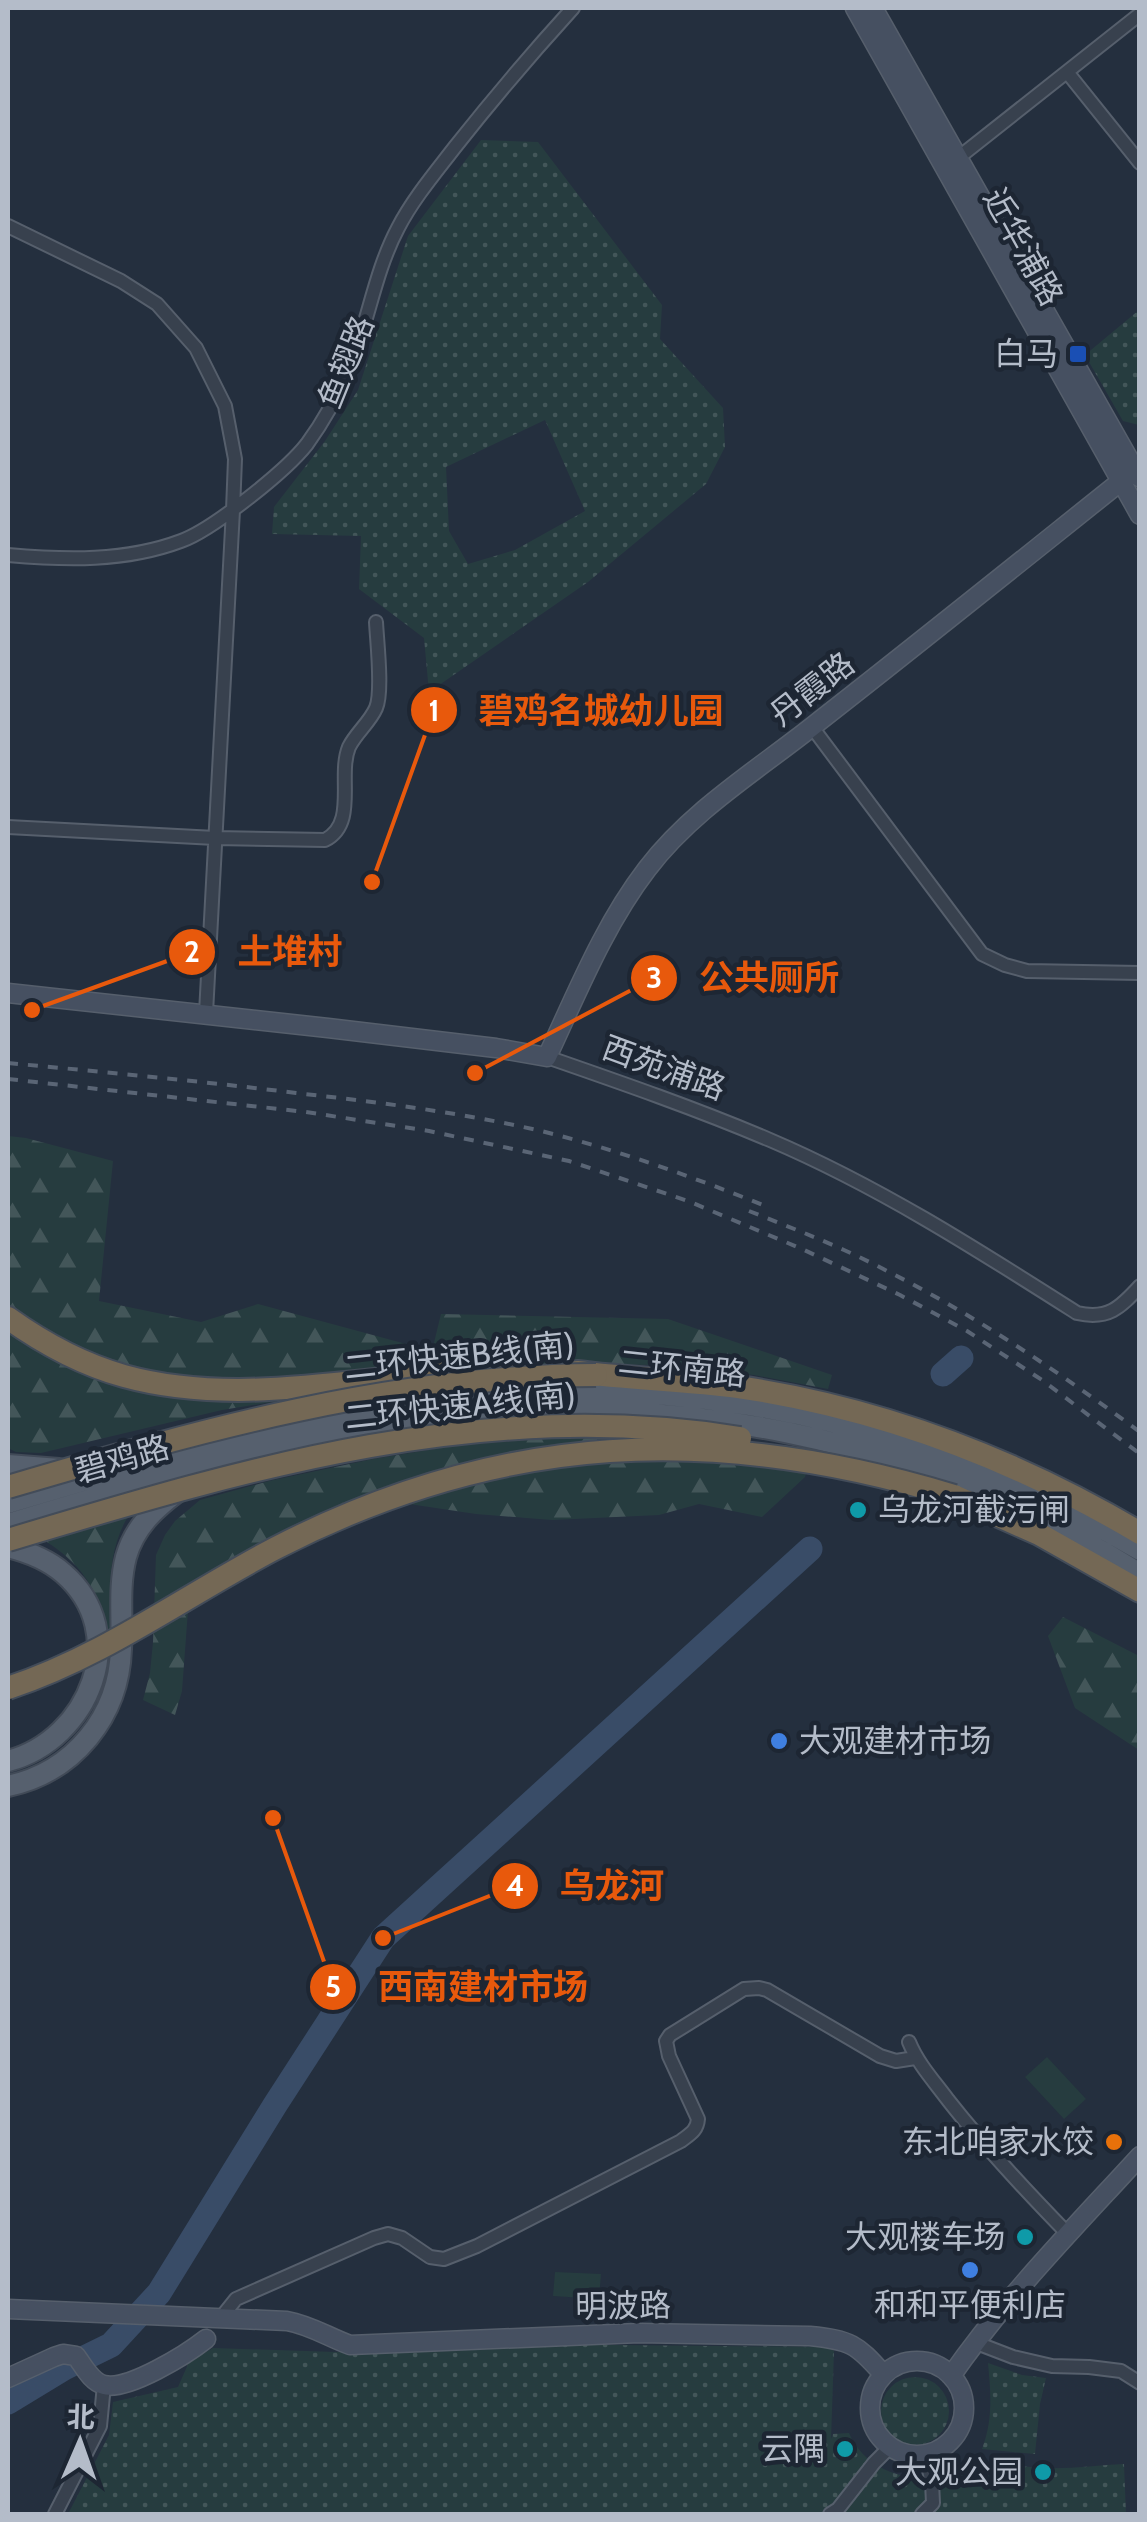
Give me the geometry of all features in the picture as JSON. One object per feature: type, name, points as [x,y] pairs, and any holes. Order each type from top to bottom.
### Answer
[{"type":"highway","points":[[8,1318],[88,1364],[124,1376],[182,1387],[280,1388],[491,1370],[596,1375]]},
{"type":"highway","name":"二环快速B线(南)","points":[[8,1488],[198,1432],[338,1400],[481,1380],[596,1375],[740,1388],[866,1414],[996,1459],[1140,1533]]},
{"type":"highway","name":"二环快速A线(南)","points":[[8,1544],[191,1486],[316,1456],[414,1438],[522,1427],[631,1426],[733,1437],[852,1462],[954,1496],[1049,1540],[1140,1592]]},
{"type":"highway","points":[[8,1688],[58,1670],[108,1645],[250,1562],[339,1518],[421,1487],[516,1462],[621,1449],[731,1452],[846,1468],[954,1496]]},
{"type":"main road","name":"二环南路","points":[[194,1449],[340,1415],[482,1395],[595,1390],[686,1396],[802,1414],[916,1445],[1034,1493],[1140,1550]]},
{"type":"main road","name":"二环南路","points":[[255,1454],[378,1429],[484,1414],[595,1410],[718,1420],[822,1439],[935,1473],[1046,1521],[1140,1574]]},
{"type":"main road","points":[[8,1465],[75,1468],[194,1449]]},
{"type":"main road","name":"碧鸡路","points":[[8,1503],[194,1449]]},
{"type":"main road","points":[[8,1786],[48,1772],[73,1754],[94,1732],[109,1706],[121,1662],[126,1558],[138,1530],[169,1498],[198,1478],[255,1454]]},
{"type":"main road","name":"碧鸡路","points":[[8,1524],[255,1454]]},
{"type":"main road","points":[[8,1544],[65,1574],[84,1598],[97,1642],[92,1684],[74,1717],[47,1744],[8,1761]]},
{"type":"street","name":"鱼翅路","points":[[8,555],[83,560],[132,554],[182,541],[233,510],[304,448],[349,368],[378,273],[397,228],[507,81],[573,8]]},
{"type":"street","name":"近华浦路","points":[[855,8],[1134,474]]},
{"type":"street","name":"近华浦路","points":[[872,8],[1134,474],[1140,514]]},
{"type":"street","points":[[958,158],[1140,14]]},
{"type":"street","points":[[1067,72],[1140,163]]},
{"type":"street","points":[[8,226],[121,281],[157,304],[196,348],[224,406],[234,459],[233,510],[206,1013]]},
{"type":"street","name":"丹霞路","points":[[547,1057],[597,950],[647,869],[704,810],[1134,474]]},
{"type":"street","points":[[8,827],[216,838],[325,840],[336,835],[342,824],[348,750],[376,708],[376,622]]},
{"type":"street","points":[[812,727],[982,954],[1027,971],[1140,973]]},
{"type":"street","name":"西苑浦路","points":[[8,993],[206,1013],[547,1057],[773,1141],[886,1196],[1077,1313],[1106,1314],[1121,1306],[1140,1286]]},
{"type":"street","points":[[8,2309],[220,2319],[236,2300],[388,2234],[402,2238],[430,2257],[444,2259],[476,2246],[693,2132],[698,2119],[666,2041],[744,1989],[767,1990],[880,2056],[896,2061],[915,2058]]},
{"type":"street","points":[[909,2042],[915,2058],[1018,2183],[1068,2234]]},
{"type":"street","points":[[951,2376],[974,2342],[1140,2156]]},
{"type":"street","name":"明波路","points":[[220,2319],[308,2324],[350,2345],[639,2334],[835,2338],[854,2345],[884,2374]]},
{"type":"street","points":[[98,2381],[126,2383],[184,2356],[206,2339]]},
{"type":"street","points":[[974,2342],[1012,2357],[1052,2366],[1121,2371],[1140,2383]]},
{"type":"street","points":[[8,2378],[64,2354],[76,2356],[98,2381],[100,2426],[55,2514]]},
{"type":"street","points":[[907,2362],[923,2362],[938,2366],[951,2376],[964,2405],[962,2421],[944,2448],[912,2456],[890,2447],[875,2432],[869,2404],[884,2374],[907,2362]]},
{"type":"street","points":[[835,2513],[890,2447]]},
{"type":"street","points":[[922,2514],[933,2503],[930,2466],[925,2454]]},
{"type":"green space","points":[[481,140],[538,142],[662,305],[660,339],[723,408],[725,447],[706,484],[588,582],[429,692],[424,638],[359,589],[361,536],[272,534],[274,507],[358,390],[408,236]],"holes":[[[545,420],[585,511],[515,550],[468,564],[449,531],[446,467]]]},
{"type":"green space","points":[[1139,310],[1139,425],[1123,421],[1085,355]]},
{"type":"green space","points":[[8,1136],[113,1161],[99,1301],[201,1322],[258,1304],[432,1351],[441,1314],[668,1319],[832,1375],[828,1389],[754,1375],[658,1365],[569,1364],[447,1374],[222,1410],[41,1453],[16,1452],[8,1448]]},
{"type":"green space","points":[[612,1438],[807,1469],[805,1477],[762,1517],[699,1504],[659,1515],[552,1520],[396,1502],[267,1563],[188,1610],[182,1691],[175,1715],[143,1700],[153,1642],[156,1555],[175,1521],[200,1500],[269,1481],[453,1446]]},
{"type":"green space","points":[[132,1510],[113,1557],[108,1640],[101,1607],[86,1579],[66,1556],[38,1537]]},
{"type":"green space","points":[[1063,1617],[1139,1656],[1139,1750],[1075,1708],[1048,1636]]},
{"type":"green space","points":[[1047,2057],[1086,2099],[1064,2119],[1025,2077]]},
{"type":"green space","points":[[555,2272],[601,2274],[599,2299],[553,2296]]},
{"type":"green space","points":[[512,2344],[829,2347],[834,2351],[831,2439],[833,2434],[849,2433],[867,2458],[880,2467],[924,2478],[955,2474],[983,2464],[1056,2468],[1124,2464],[1126,2514],[68,2514],[109,2435],[113,2402],[178,2387],[189,2362],[213,2348],[335,2352]]},
{"type":"green space","points":[[988,2363],[1022,2375],[1046,2378],[1035,2454],[982,2449],[990,2418]]},
{"type":"green space","points":[[915,2377],[928,2379],[939,2387],[947,2398],[947,2424],[939,2435],[928,2443],[915,2445],[902,2443],[891,2435],[883,2424],[881,2411],[883,2398],[891,2387],[902,2379]]},
{"type":"waterway","points":[[943,1374],[961,1358]]},
{"type":"waterway","points":[[8,2402],[111,2345],[159,2293],[383,1938],[810,1549]]},
{"type":"railway","points":[[8,1063],[260,1089],[477,1118],[596,1146],[768,1207]]},
{"type":"railway","points":[[8,1079],[306,1112],[429,1131],[569,1161],[688,1201],[900,1295],[967,1331],[1042,1380],[1140,1454]]},
{"type":"railway","points":[[749,1211],[855,1255],[922,1289],[1049,1367],[1140,1432]]},
{"type":"place","name":"白马","points":[[1078,354]]},
{"type":"place","name":"碧鸡名城幼儿园","points":[[372,882]]},
{"type":"place","name":"土堆村","points":[[32,1010]]},
{"type":"place","name":"公共厕所","points":[[475,1073]]},
{"type":"place","name":"乌龙河截污闸","points":[[858,1510]]},
{"type":"place","name":"大观建材市场","points":[[779,1741]]},
{"type":"place","name":"西南建材市场","points":[[273,1818]]},
{"type":"place","name":"乌龙河","points":[[383,1938]]},
{"type":"place","name":"东北咱家水饺","points":[[1114,2142]]},
{"type":"place","name":"大观楼车场","points":[[1025,2237]]},
{"type":"place","name":"和和平便利店","points":[[970,2270]]},
{"type":"place","name":"云隅","points":[[845,2449]]},
{"type":"place","name":"大观公园","points":[[1043,2472]]}]
